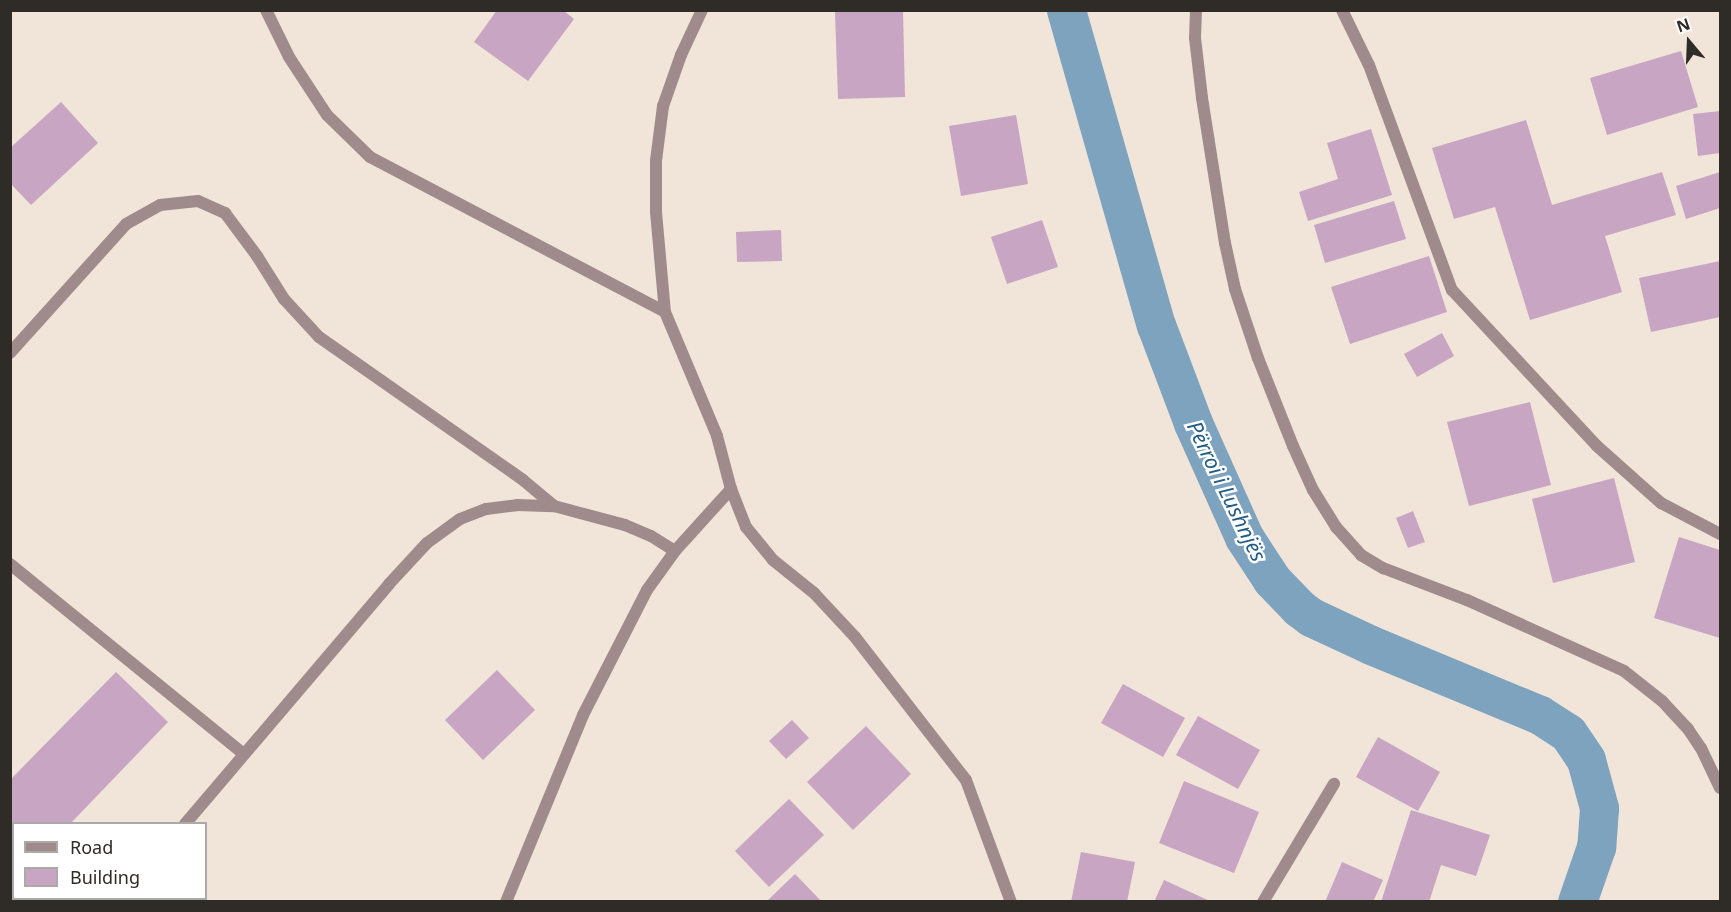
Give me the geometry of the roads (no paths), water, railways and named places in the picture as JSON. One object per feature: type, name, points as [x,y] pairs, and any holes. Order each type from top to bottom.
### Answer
[{"type":"street","points":[[266,10],[289,57],[327,115],[369,157],[665,312]]},
{"type":"street","points":[[702,10],[681,55],[661,117],[656,161],[656,212],[665,312],[717,436],[731,489],[746,527],[773,560],[814,593],[855,637],[966,780],[1011,902]]},
{"type":"street","points":[[1196,10],[1202,98],[1232,279],[1258,358],[1293,446],[1313,490],[1336,527],[1361,555],[1383,568],[1467,600],[1624,671],[1676,714],[1701,748],[1720,788]]},
{"type":"street","points":[[1342,10],[1369,64],[1452,290],[1597,446],[1661,503],[1720,534]]},
{"type":"street","points":[[10,353],[126,224],[160,205],[198,201],[225,213],[257,256],[284,299],[319,337],[524,480],[554,506]]},
{"type":"street","points":[[506,902],[583,715],[647,590],[675,552],[731,489]]},
{"type":"street","points":[[187,822],[428,543],[460,519],[486,509],[517,505],[554,506],[625,525],[651,536],[675,552]]},
{"type":"street","points":[[10,564],[244,754]]},
{"type":"street","points":[[1263,902],[1334,784]]},
{"type":"waterway","name":"Përroi i Lushnjës","points":[[1066,10],[1156,325],[1193,423],[1244,537],[1272,580],[1311,617],[1371,645],[1540,715],[1568,733],[1586,760],[1599,808],[1596,847],[1577,902]]}]
